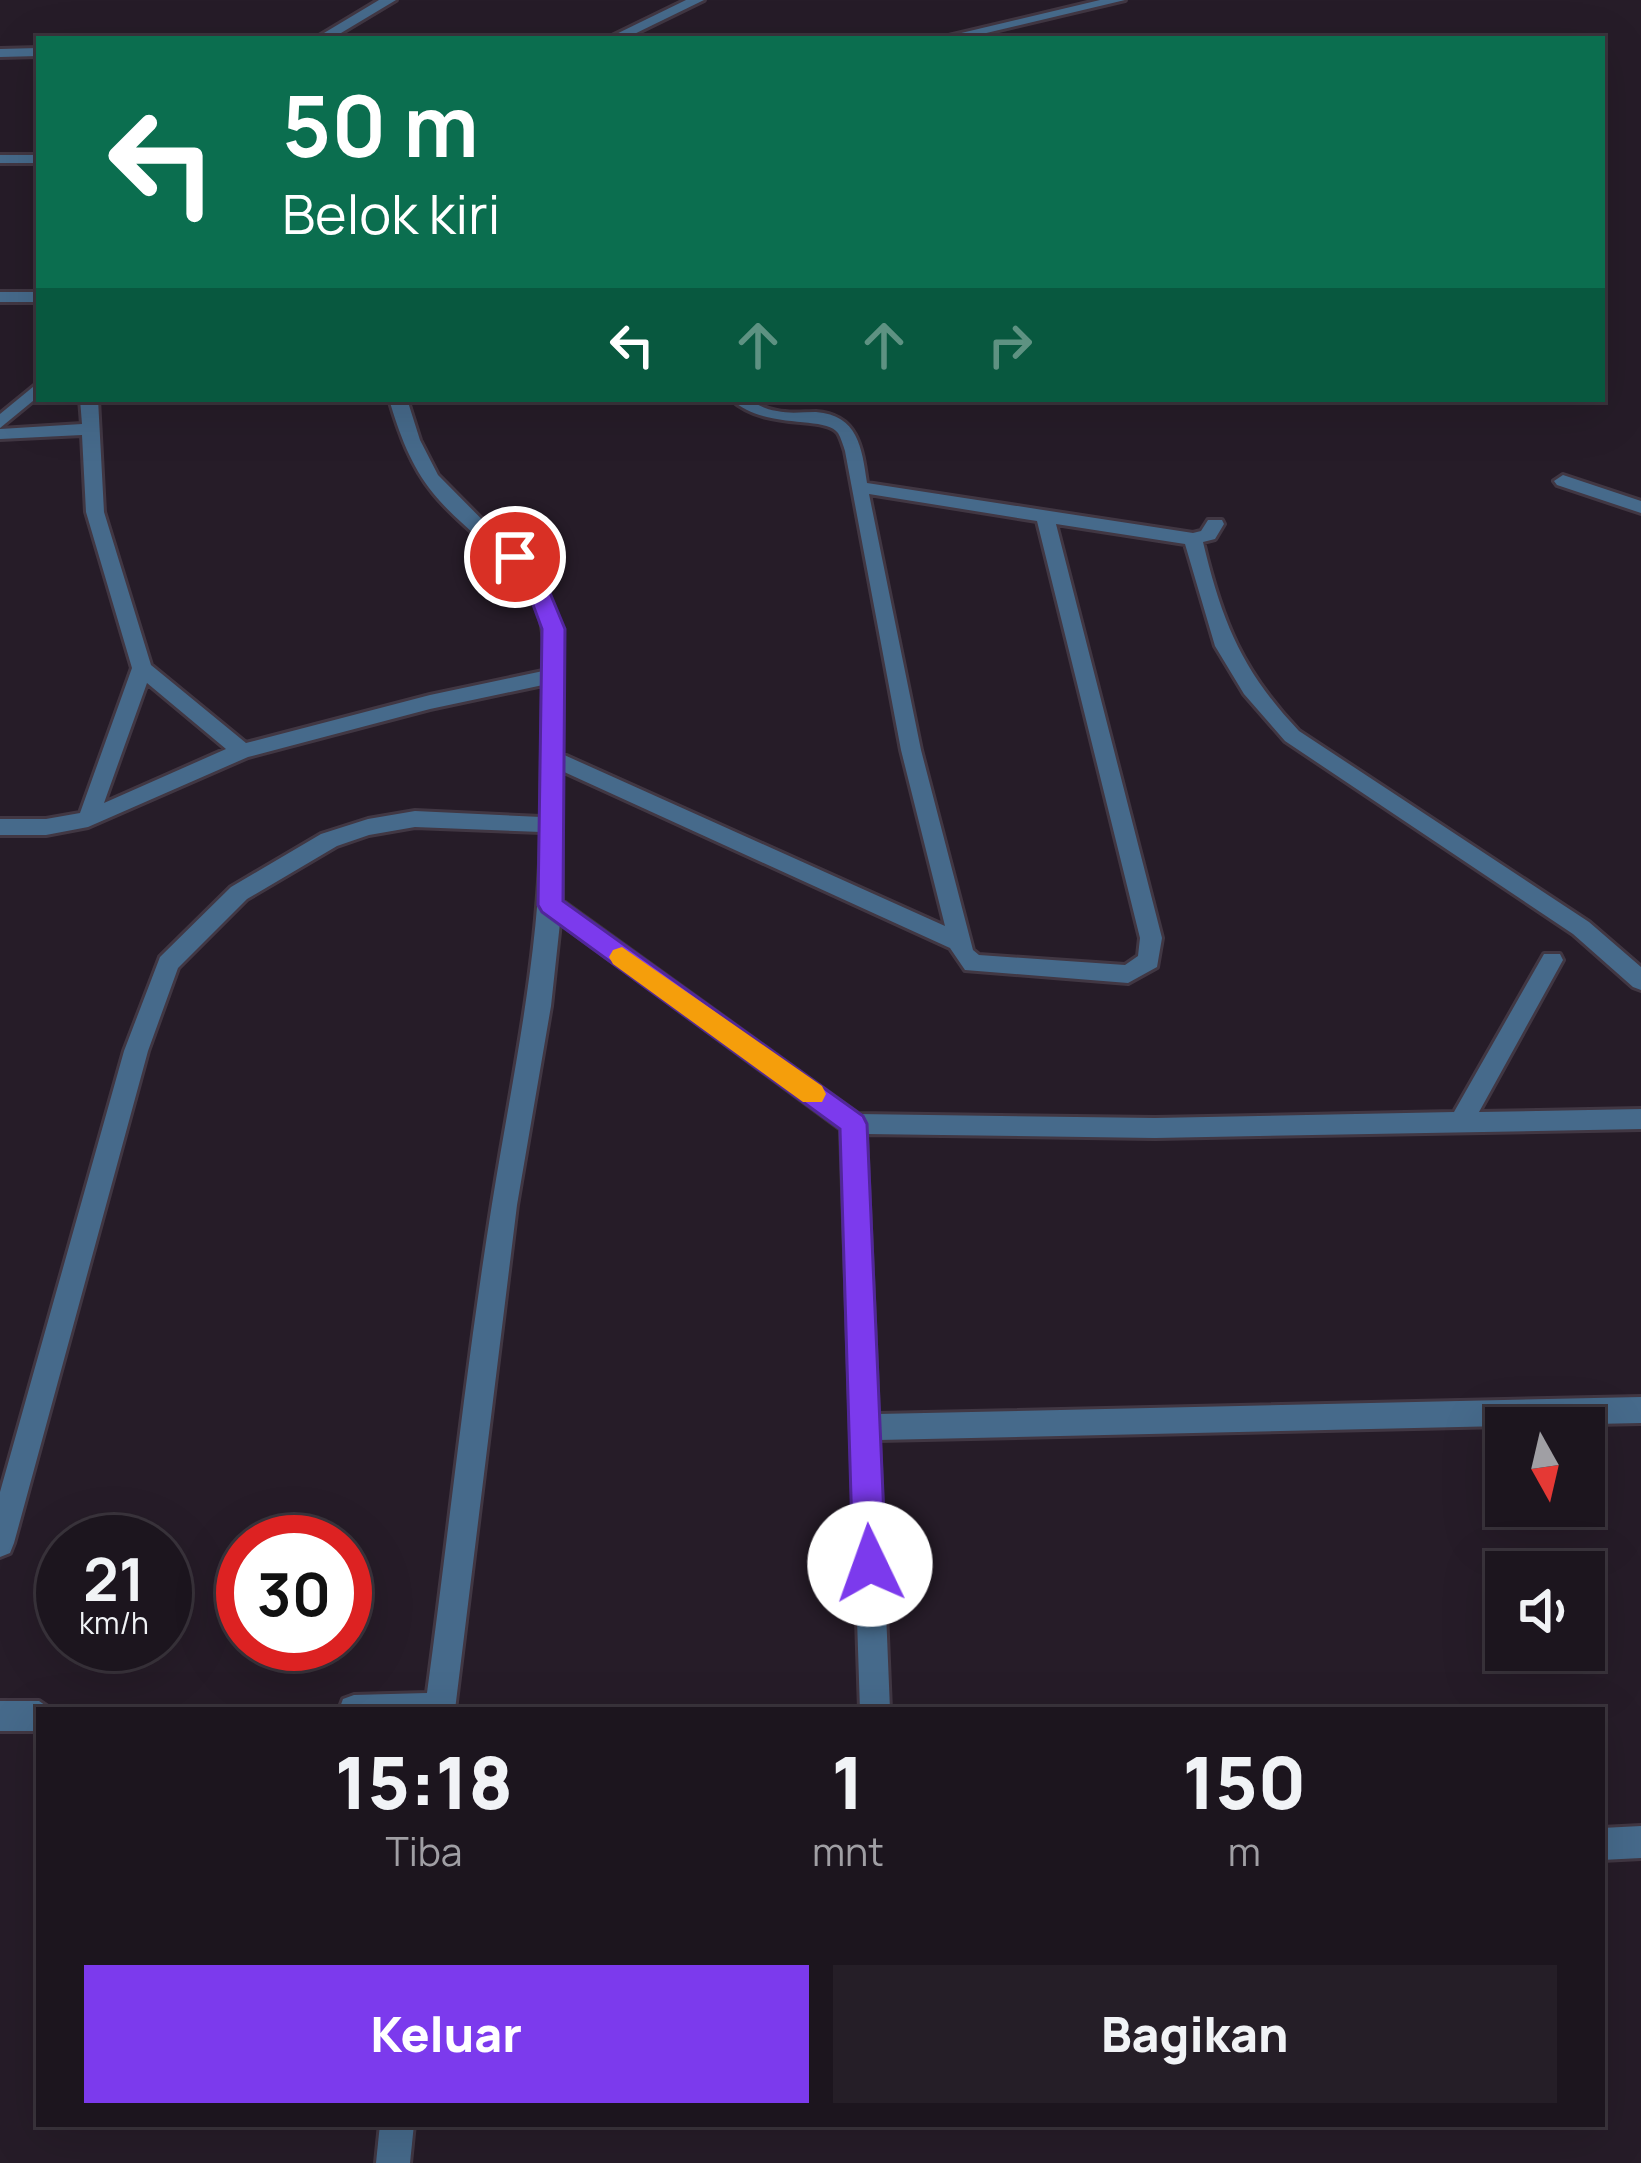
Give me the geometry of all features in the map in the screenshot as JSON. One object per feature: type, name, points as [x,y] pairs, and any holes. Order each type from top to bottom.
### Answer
[{"type":"street","points":[[326,36],[389,0]]},
{"type":"street","points":[[619,36],[697,0]]},
{"type":"street","points":[[956,36],[1118,0]]},
{"type":"street","points":[[0,53],[36,52]]},
{"type":"street","points":[[0,159],[36,159]]},
{"type":"street","points":[[0,297],[36,298]]},
{"type":"street","points":[[0,423],[36,390]]},
{"type":"street","points":[[89,402],[95,512],[142,668],[242,751]]},
{"type":"street","points":[[399,402],[422,466],[447,498],[515,557],[539,593],[554,629],[551,905],[539,1006],[504,1205],[440,1707]]},
{"type":"street","points":[[743,402],[756,413],[831,419],[848,430],[856,446],[858,488],[911,750],[961,943],[973,964],[1129,974],[1149,961],[1151,938],[1044,513]]},
{"type":"street","points":[[0,434],[88,429]]},
{"type":"street","points":[[1563,481],[1641,507]]},
{"type":"street","points":[[858,488],[1193,539],[1208,535],[1215,524]]},
{"type":"street","points":[[1193,539],[1220,638],[1259,703],[1292,736],[1581,928],[1641,981]]},
{"type":"street","points":[[88,820],[142,668]]},
{"type":"street","points":[[0,827],[46,827],[88,820],[242,751],[430,702],[554,676]]},
{"type":"street","points":[[554,759],[961,943]]},
{"type":"street","points":[[0,1543],[136,1051],[168,963],[239,893],[329,840],[415,818],[551,825]]},
{"type":"street","points":[[551,905],[854,1124],[1154,1128],[1641,1118]]},
{"type":"street","points":[[1460,1124],[1552,960]]},
{"type":"street","points":[[854,1124],[875,1707]]},
{"type":"street","points":[[863,1427],[1641,1410]]},
{"type":"street","points":[[0,1716],[36,1716]]},
{"type":"street","points":[[1605,1844],[1641,1842]]},
{"type":"street","points":[[393,2163],[397,2127]]},
{"type":"slow traffic","points":[[622,957],[812,1094]]},
{"type":"route","points":[[515,557],[539,593],[554,629],[551,905],[854,1124],[870,1564]]}]
